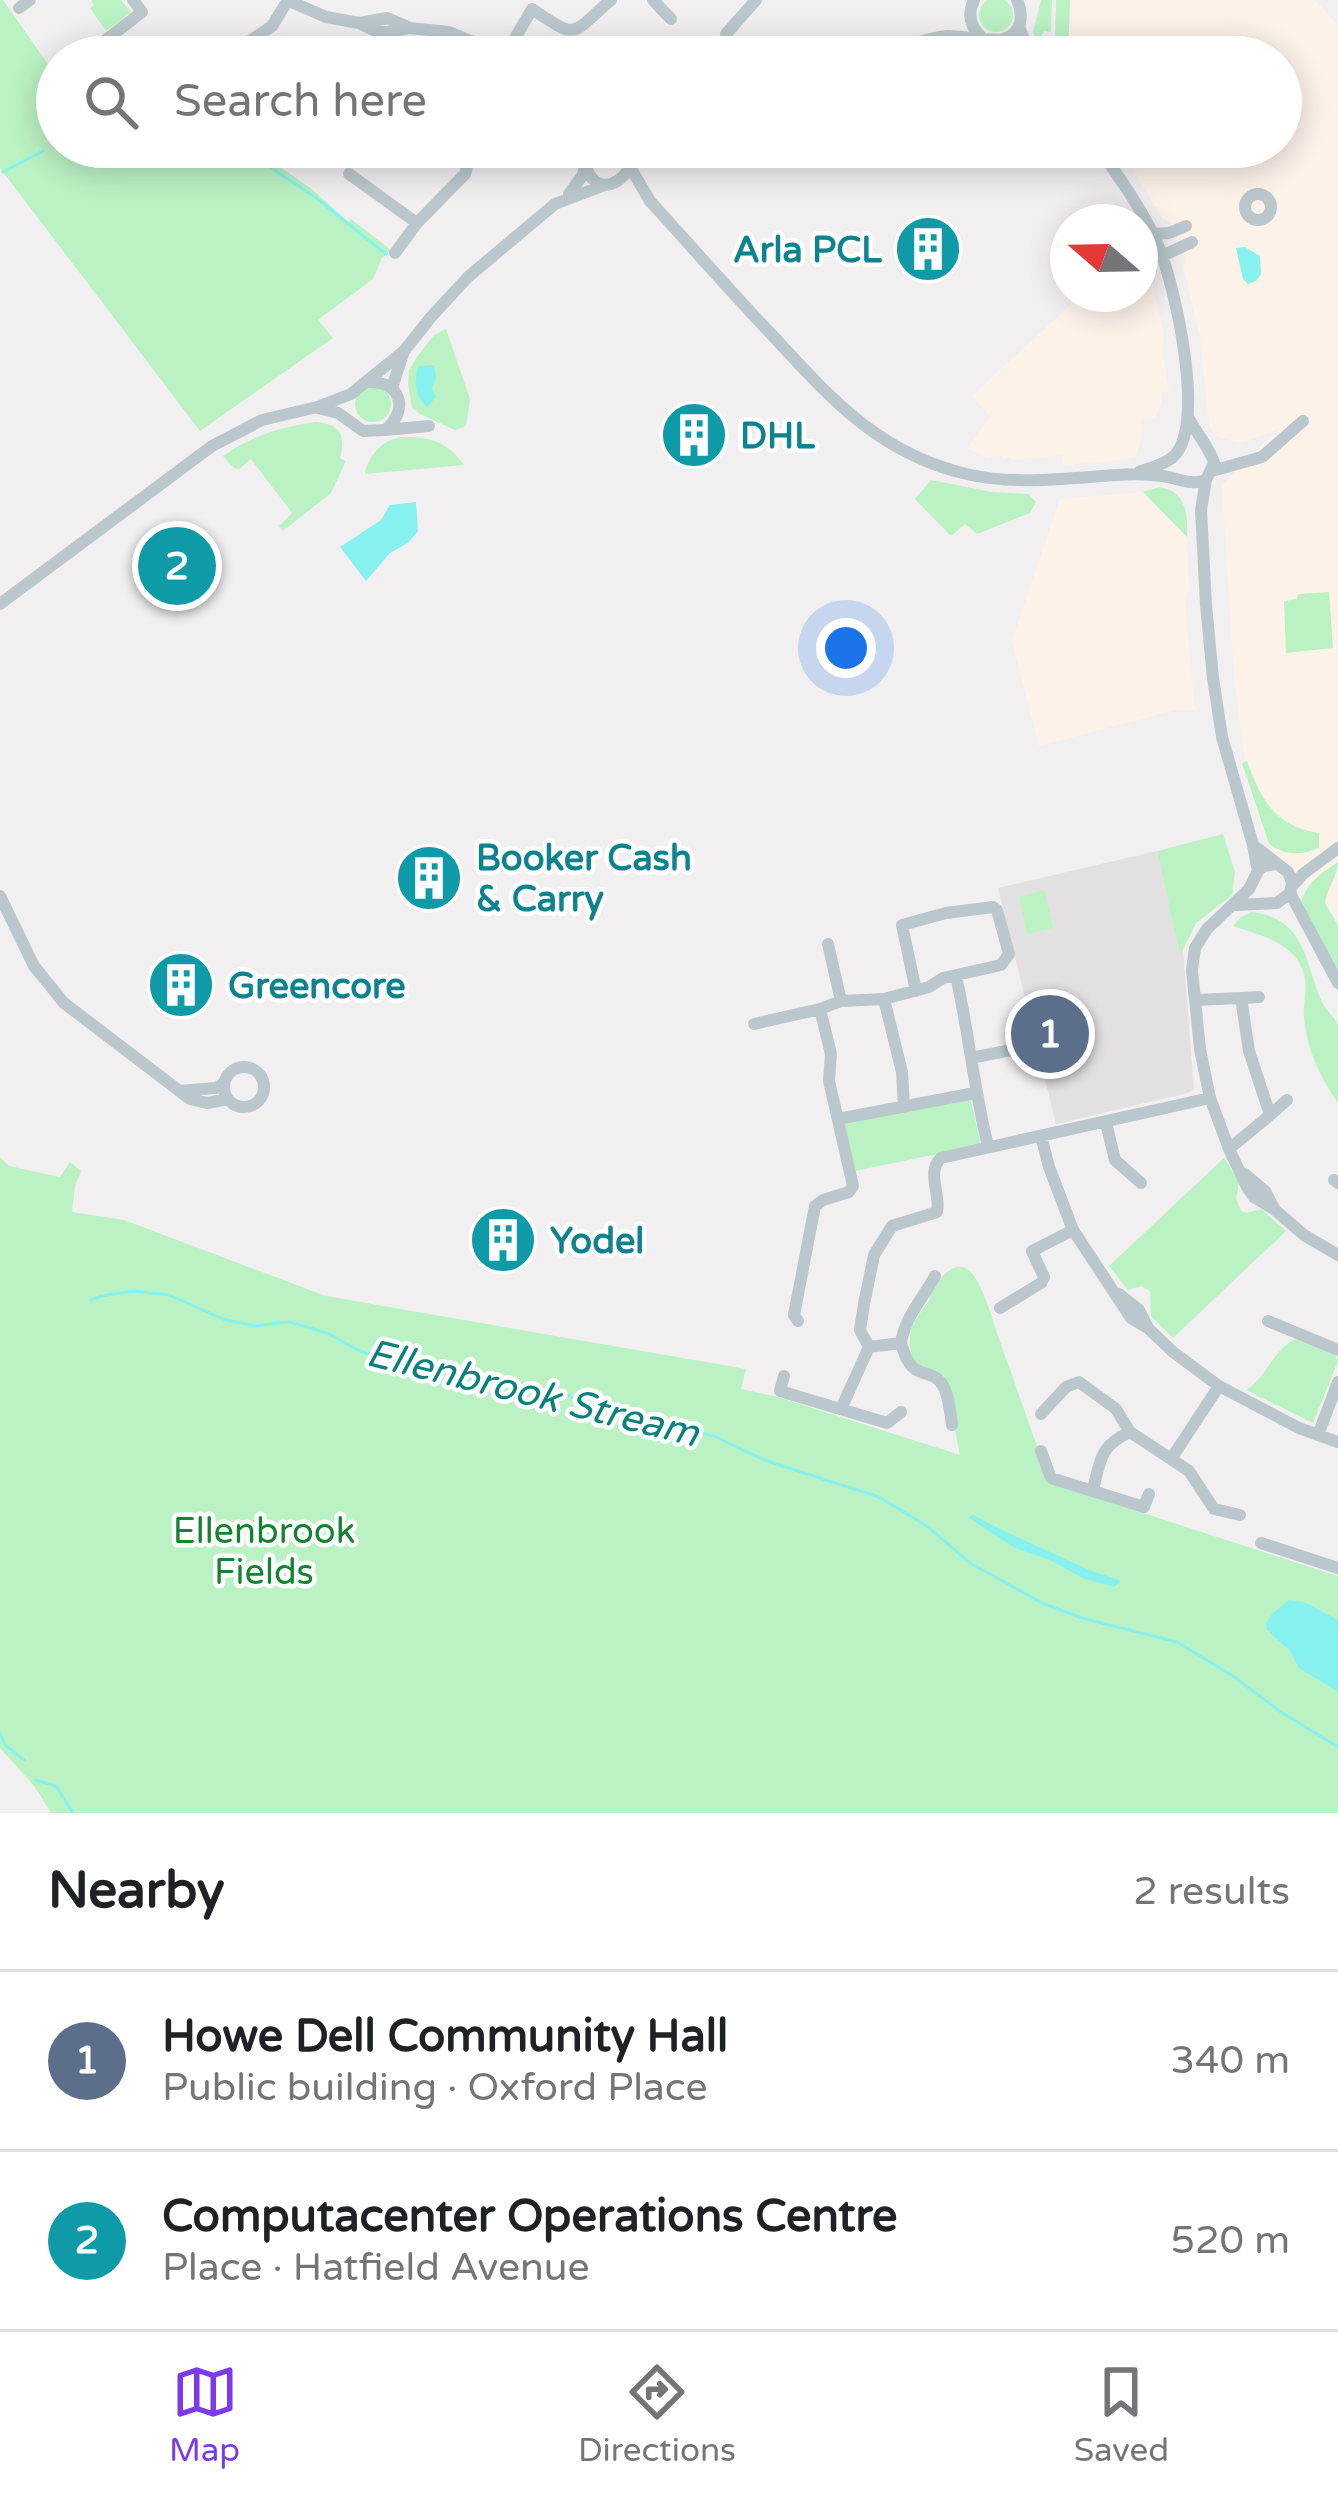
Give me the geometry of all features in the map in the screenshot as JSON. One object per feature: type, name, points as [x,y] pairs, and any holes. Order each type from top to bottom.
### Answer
[{"type":"street","points":[[113,36],[148,8],[133,0]]},
{"type":"street","points":[[257,36],[272,26],[288,0],[375,31],[409,28],[458,36]]},
{"type":"street","points":[[518,0],[567,32],[575,31],[611,0]]},
{"type":"street","points":[[653,0],[670,19]]},
{"type":"street","points":[[726,34],[756,0]]},
{"type":"street","points":[[941,36],[972,4]]},
{"type":"street","points":[[972,4],[971,25],[980,36]]},
{"type":"street","points":[[517,36],[532,9]]},
{"type":"street","points":[[394,253],[467,168]]},
{"type":"street","points":[[564,199],[585,168]]},
{"type":"street","points":[[589,168],[591,178],[628,188],[650,201],[834,401],[876,436],[926,461],[987,478],[1134,474],[1183,481],[1262,457],[1303,421]]},
{"type":"street","points":[[0,604],[212,446],[262,420],[351,394],[404,351],[468,278],[555,203],[623,178],[626,168]]},
{"type":"street","points":[[635,168],[650,201]]},
{"type":"street","points":[[1111,168],[1133,204]]},
{"type":"street","points":[[350,174],[417,224]]},
{"type":"street","points":[[1158,234],[1186,226]]},
{"type":"street","points":[[1162,256],[1192,242]]},
{"type":"street","points":[[1158,247],[1182,340],[1188,417],[1172,464],[1201,510]]},
{"type":"street","points":[[317,407],[370,432],[429,426],[400,407],[392,388],[404,351]]},
{"type":"street","points":[[367,382],[392,388]]},
{"type":"street","points":[[351,394],[352,422]]},
{"type":"street","points":[[385,430],[395,422],[400,407]]},
{"type":"street","points":[[1188,417],[1214,463],[1201,510],[1206,604],[1219,721],[1253,845],[1256,894],[1304,923]]},
{"type":"street","points":[[1134,474],[1162,464],[1188,444],[1247,460]]},
{"type":"street","points":[[1253,845],[1291,877],[1291,891],[1304,923],[1338,982]]},
{"type":"street","points":[[1235,905],[1273,903],[1338,848]]},
{"type":"street","points":[[1319,860],[1264,866],[1235,905],[1207,929],[1195,948],[1192,970],[1210,1098],[1247,1187],[1304,1235],[1338,1255]]},
{"type":"street","points":[[0,896],[34,966],[64,1003],[178,1091],[190,1099],[228,1099],[251,1106],[262,1096],[264,1082],[244,1066],[231,1071],[216,1088],[178,1091]]},
{"type":"street","points":[[754,1024],[841,1001],[884,999],[929,988],[943,978],[1000,964],[1009,955],[993,907],[963,909],[886,930]]},
{"type":"street","points":[[902,926],[916,991]]},
{"type":"street","points":[[828,944],[841,1001]]},
{"type":"street","points":[[956,976],[988,1146]]},
{"type":"street","points":[[1195,1000],[1259,997]]},
{"type":"street","points":[[1241,998],[1249,1051],[1270,1115]]},
{"type":"street","points":[[884,999],[902,1072],[904,1106]]},
{"type":"street","points":[[798,1321],[794,1316],[815,1206],[853,1186],[829,1081],[831,1054],[820,1009]]},
{"type":"street","points":[[970,1058],[1031,1046]]},
{"type":"street","points":[[224,1083],[228,1099]]},
{"type":"street","points":[[838,1119],[975,1093]]},
{"type":"street","points":[[869,1347],[854,1330],[874,1255],[892,1226],[937,1212],[933,1171],[941,1158],[1210,1098]]},
{"type":"street","points":[[1229,1149],[1287,1100]]},
{"type":"street","points":[[1106,1123],[1115,1160],[1141,1183]]},
{"type":"street","points":[[1041,1136],[1073,1230],[1130,1316],[1219,1386],[1273,1416],[1338,1442]]},
{"type":"street","points":[[1000,1308],[1041,1283],[1043,1271],[1032,1251],[1073,1230]]},
{"type":"street","points":[[934,1276],[906,1322],[901,1343],[914,1371],[940,1380],[952,1425]]},
{"type":"street","points":[[1268,1322],[1338,1350]]},
{"type":"street","points":[[869,1347],[901,1343]]},
{"type":"street","points":[[841,1408],[869,1347]]},
{"type":"street","points":[[784,1376],[780,1391],[886,1423],[901,1412]]},
{"type":"street","points":[[1041,1414],[1066,1387],[1079,1382],[1116,1409],[1130,1432],[1190,1471],[1210,1506],[1240,1515]]},
{"type":"street","points":[[1318,1436],[1338,1382]]},
{"type":"street","points":[[1171,1460],[1219,1386]]},
{"type":"street","points":[[1093,1490],[1109,1442],[1130,1432]]},
{"type":"street","points":[[1041,1450],[1051,1478],[1144,1507],[1149,1494]]},
{"type":"street","points":[[1262,1543],[1336,1567],[1338,1551]]},
{"type":"shaded area","points":[[1070,0],[1315,0],[1338,25],[1338,925],[1268,844],[1248,784],[1234,677],[1222,485],[1279,429],[1240,443],[1215,436],[1209,425],[1200,336],[1183,267],[1185,258],[1170,222],[1162,218],[1158,204],[1132,168],[1302,168],[1302,36],[1069,36]]},
{"type":"shaded area","points":[[1158,309],[1169,391],[1160,393],[1162,403],[1155,417],[1140,420],[1142,436],[1136,456],[1063,465],[1061,455],[987,458],[967,448],[990,417],[972,396],[1063,312]]},
{"type":"shaded area","points":[[1143,492],[1187,537],[1186,618],[1195,710],[1175,710],[1039,746],[1012,641],[1060,499]]},
{"type":"shaded area","points":[[1157,851],[1179,950],[1183,950],[1194,1089],[1056,1124],[998,888]]},
{"type":"green space","points":[[989,-1],[1003,-1],[1012,8],[1012,22],[1003,31],[989,31],[980,22],[980,8]]},
{"type":"green space","points":[[3,0],[36,47],[36,168],[282,168],[391,250],[373,279],[318,320],[333,338],[200,431],[0,168]]},
{"type":"green space","points":[[91,0],[121,0],[131,12],[106,31],[90,8]]},
{"type":"green space","points":[[1041,0],[1052,0],[1051,32],[1034,36]]},
{"type":"green space","points":[[1056,0],[1070,0],[1069,36],[1055,36]]},
{"type":"green space","points":[[446,329],[470,399],[466,426],[455,430],[412,408],[408,384],[417,357],[434,335]]},
{"type":"green space","points":[[373,386],[386,391],[391,404],[386,417],[373,422],[360,417],[355,404],[360,391]]},
{"type":"green space","points":[[317,422],[340,432],[340,458],[346,461],[331,493],[283,531],[279,526],[292,513],[251,459],[239,469],[223,456],[268,433]]},
{"type":"green space","points":[[401,437],[437,442],[464,465],[365,474],[377,450]]},
{"type":"green space","points":[[931,480],[1028,494],[1036,502],[1030,513],[977,534],[965,524],[951,536],[915,499]]},
{"type":"green space","points":[[1159,487],[1180,498],[1187,537],[1143,492]]},
{"type":"green space","points":[[1329,592],[1333,648],[1286,653],[1284,601],[1297,599],[1298,594]]},
{"type":"green space","points":[[1247,761],[1272,809],[1292,825],[1319,833],[1319,848],[1293,853],[1269,844],[1242,763]]},
{"type":"green space","points":[[1223,834],[1235,872],[1232,895],[1196,923],[1179,951],[1157,851]]},
{"type":"green space","points":[[1338,862],[1325,903],[1338,925],[1338,972],[1301,903],[1311,884]]},
{"type":"green space","points":[[1045,890],[1053,928],[1027,934],[1019,897]]},
{"type":"green space","points":[[1251,912],[1269,916],[1293,932],[1322,1002],[1337,1023],[1338,1103],[1308,1039],[1302,967],[1278,943],[1233,926]]},
{"type":"green space","points":[[970,1097],[981,1145],[855,1171],[844,1124]]},
{"type":"green space","name":"Ellenbrook Fields","points":[[0,1157],[9,1166],[60,1177],[70,1162],[81,1171],[72,1212],[124,1220],[326,1296],[746,1369],[741,1389],[960,1455],[944,1375],[914,1366],[910,1337],[936,1284],[952,1269],[965,1268],[975,1277],[986,1301],[1050,1483],[1338,1576],[1338,1813],[51,1813],[0,1748]]},
{"type":"green space","points":[[1224,1158],[1239,1182],[1236,1198],[1241,1211],[1261,1209],[1286,1231],[1173,1338],[1151,1316],[1150,1291],[1141,1286],[1128,1290],[1109,1266]]},
{"type":"green space","points":[[1295,1339],[1335,1355],[1338,1361],[1313,1423],[1246,1390]]},
{"type":"water","points":[[1245,247],[1260,256],[1261,274],[1248,284],[1236,248]]},
{"type":"water","points":[[434,365],[436,397],[427,407],[418,393],[416,377],[419,366]]},
{"type":"water","points":[[416,502],[418,531],[366,581],[340,547],[381,520],[390,505]]},
{"type":"water","points":[[973,1515],[1121,1581],[1114,1587],[1082,1578],[1015,1548],[969,1518]]},
{"type":"water","points":[[1289,1600],[1304,1602],[1338,1620],[1338,1692],[1299,1668],[1290,1651],[1267,1630],[1273,1613]]},
{"type":"waterway","points":[[3,172],[36,155]]},
{"type":"waterway","points":[[272,168],[386,254]]},
{"type":"waterway","name":"Ellenbrook Stream","points":[[91,1300],[133,1291],[169,1295],[223,1319],[254,1326],[289,1322],[327,1333],[388,1362],[445,1362],[495,1388],[521,1384],[557,1390],[616,1419],[714,1436],[764,1460],[879,1497],[927,1526],[970,1563],[1044,1604],[1177,1642],[1338,1747]]},
{"type":"waterway","points":[[0,1733],[5,1745],[24,1760]]},
{"type":"waterway","points":[[36,1780],[56,1786],[73,1813]]},
{"type":"place","name":"Arla PCL","points":[[928,249]]},
{"type":"place","name":"DHL","points":[[694,435]]},
{"type":"place","name":"Computacenter Operations Centre","points":[[177,566]]},
{"type":"place","name":"Booker Cash & Carry","points":[[429,878]]},
{"type":"place","name":"Greencore","points":[[181,985]]},
{"type":"place","name":"Howe Dell Community Hall","points":[[1050,1034]]},
{"type":"place","name":"Yodel","points":[[503,1240]]}]
